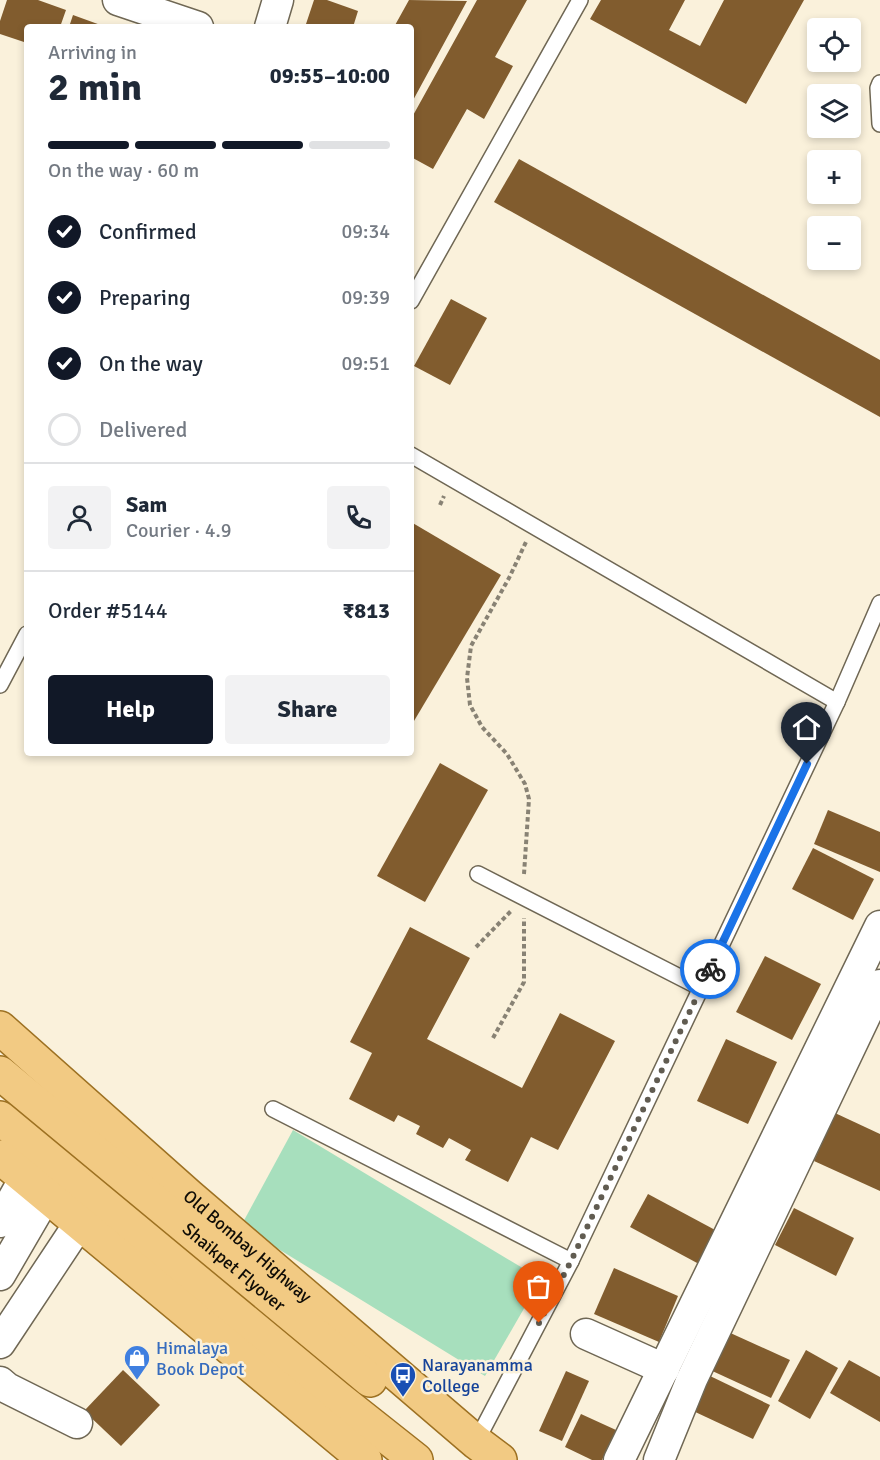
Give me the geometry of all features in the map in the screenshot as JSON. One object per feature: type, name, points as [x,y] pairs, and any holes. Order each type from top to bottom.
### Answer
[{"type":"main road","name":"Old Bombay Highway","points":[[3,1036],[482,1454]]},
{"type":"main road","name":"Shaikpet Flyover","points":[[0,1073],[325,1344],[482,1454]]},
{"type":"main road","name":"Shaikpet Flyover","points":[[0,1118],[416,1460]]},
{"type":"main road","points":[[0,1157],[365,1460]]},
{"type":"street","points":[[118,0],[189,24]]},
{"type":"street","points":[[271,24],[278,0]]},
{"type":"street","points":[[619,1460],[880,926]]},
{"type":"street","points":[[660,1460],[692,1379],[880,986]]},
{"type":"street","points":[[0,1222],[35,1187]]},
{"type":"street","points":[[0,1275],[35,1187]]},
{"type":"street","points":[[0,1343],[79,1224]]},
{"type":"street","points":[[586,1334],[664,1369]]},
{"type":"street","points":[[0,1382],[7,1388],[77,1423]]},
{"type":"lane","points":[[414,296],[580,0]]},
{"type":"lane","points":[[880,83],[878,88],[880,124]]},
{"type":"lane","points":[[414,457],[837,702]]},
{"type":"lane","points":[[482,1454],[571,1261],[837,702],[880,603]]},
{"type":"lane","points":[[0,685],[24,640]]},
{"type":"lane","points":[[478,874],[701,988]]},
{"type":"lane","points":[[273,1109],[571,1261]]},
{"type":"path","points":[[493,1038],[524,982],[524,897],[529,799],[525,784],[507,754],[482,727],[470,705],[467,678],[471,646],[509,578]]},
{"type":"path","points":[[476,947],[524,897]]},
{"type":"green space","points":[[293,1130],[541,1279],[485,1376],[241,1226]]},
{"type":"building","points":[[7,0],[38,0],[66,10],[61,24],[24,24],[24,42],[0,34],[0,21]]},
{"type":"building","points":[[314,0],[327,0],[358,11],[354,24],[306,24]]},
{"type":"building","points":[[409,0],[467,1],[414,98],[414,24],[396,24]]},
{"type":"building","points":[[477,0],[527,0],[495,57],[513,66],[484,119],[467,109],[433,169],[414,159],[414,114]]},
{"type":"building","points":[[601,0],[685,0],[669,30],[700,46],[724,0],[804,0],[746,104],[590,19]]},
{"type":"building","points":[[73,15],[98,24],[70,24]]},
{"type":"building","points":[[519,159],[880,360],[880,417],[494,202]]},
{"type":"building","points":[[451,299],[487,318],[450,385],[414,366]]},
{"type":"building","points":[[414,524],[501,575],[414,721]]},
{"type":"building","points":[[440,763],[488,790],[425,902],[377,876]]},
{"type":"building","points":[[828,810],[880,832],[880,872],[814,844]]},
{"type":"building","points":[[813,848],[874,879],[853,920],[792,889]]},
{"type":"building","points":[[410,927],[470,958],[427,1039],[522,1088],[560,1013],[615,1041],[558,1150],[531,1137],[508,1182],[465,1160],[471,1150],[449,1138],[443,1148],[416,1134],[420,1126],[398,1115],[394,1122],[349,1099],[372,1053],[350,1042]]},
{"type":"building","points":[[765,956],[821,984],[792,1040],[736,1012]]},
{"type":"building","points":[[726,1039],[777,1062],[748,1124],[697,1101]]},
{"type":"building","points":[[835,1113],[880,1134],[880,1191],[814,1161]]},
{"type":"building","points":[[648,1194],[717,1231],[699,1264],[630,1227]]},
{"type":"building","points":[[794,1208],[854,1238],[836,1276],[775,1245]]},
{"type":"building","points":[[614,1268],[678,1296],[659,1342],[594,1314]]},
{"type":"building","points":[[726,1331],[790,1360],[771,1398],[708,1369]]},
{"type":"building","points":[[806,1350],[838,1368],[810,1419],[778,1401]]},
{"type":"building","points":[[849,1360],[880,1377],[880,1422],[830,1393]]},
{"type":"building","points":[[123,1370],[160,1405],[121,1446],[84,1411]]},
{"type":"building","points":[[566,1371],[589,1381],[562,1441],[539,1431]]},
{"type":"building","points":[[708,1375],[770,1405],[753,1439],[691,1410]]},
{"type":"building","points":[[581,1414],[616,1430],[602,1460],[592,1460],[565,1447]]},
{"type":"way so far","points":[[539,1323],[571,1261],[710,969]]},
{"type":"place","name":"Himalaya Book Depot","points":[[137,1381]]},
{"type":"place","name":"Narayanamma College","points":[[403,1398]]},
{"type":"route","points":[[710,969],[807,764]]}]
